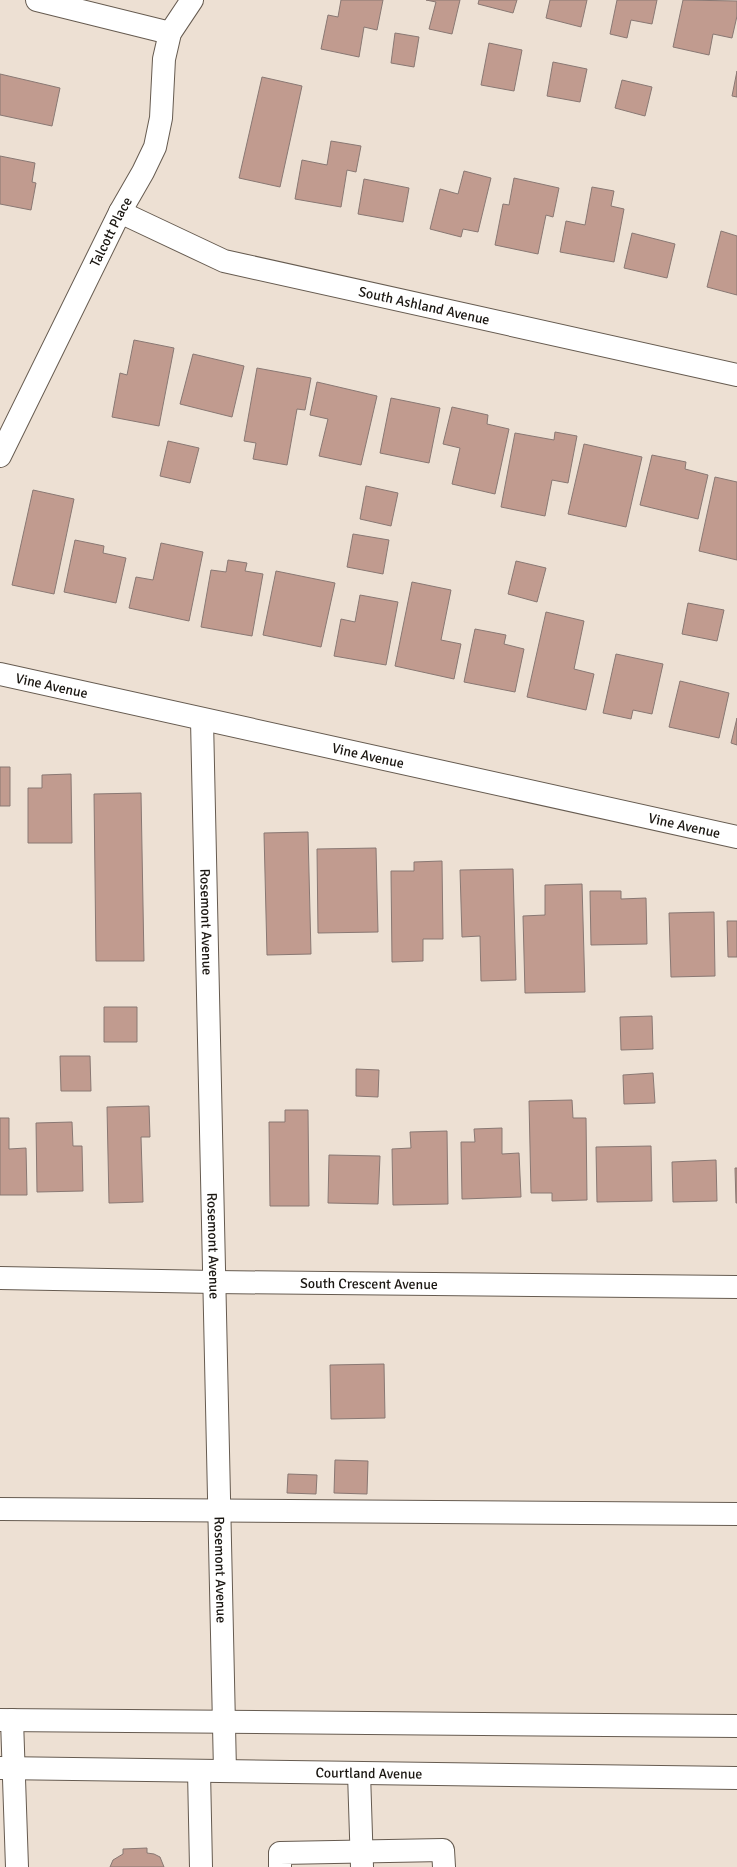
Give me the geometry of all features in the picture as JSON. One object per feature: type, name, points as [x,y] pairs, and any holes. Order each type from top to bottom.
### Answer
[{"type":"street","points":[[37,0],[170,33]]},
{"type":"street","name":"Talcott Place","points":[[0,456],[120,212],[143,172],[155,147],[160,118],[164,59],[170,33],[192,0]]},
{"type":"street","name":"South Ashland Avenue","points":[[120,212],[224,261],[737,376]]},
{"type":"street","name":"Vine Avenue","points":[[0,674],[202,720],[737,837]]},
{"type":"street","name":"Rosemont Avenue","points":[[202,720],[225,1771]]},
{"type":"street","name":"South Crescent Avenue","points":[[0,1278],[215,1282],[737,1287]]},
{"type":"street","points":[[0,1509],[737,1514]]},
{"type":"street","points":[[17,1867],[7,1768],[6,1720],[737,1726]]},
{"type":"street","name":"Courtland Avenue","points":[[7,1768],[737,1778]]},
{"type":"street","points":[[199,1771],[201,1867]]},
{"type":"street","points":[[358,1773],[361,1859]]},
{"type":"street","points":[[280,1867],[280,1853],[361,1859],[443,1850],[444,1867]]},
{"type":"building","points":[[341,0],[383,0],[377,30],[364,27],[359,57],[321,49],[328,15],[338,17]]},
{"type":"building","points":[[426,0],[460,0],[452,34],[429,29],[436,2]]},
{"type":"building","points":[[479,0],[517,0],[513,13],[478,4]]},
{"type":"building","points":[[550,0],[587,0],[581,27],[546,18]]},
{"type":"building","points":[[617,0],[657,0],[652,24],[631,20],[627,38],[610,34]]},
{"type":"building","points":[[683,0],[737,1],[737,16],[732,38],[713,34],[709,55],[673,47]]},
{"type":"building","points":[[395,33],[419,37],[414,67],[391,63]]},
{"type":"building","points":[[489,43],[522,50],[514,91],[481,85]]},
{"type":"building","points":[[553,62],[587,69],[580,102],[547,96]]},
{"type":"building","points":[[737,71],[737,97],[732,96]]},
{"type":"building","points":[[0,74],[60,88],[52,126],[0,115]]},
{"type":"building","points":[[262,77],[302,86],[280,187],[239,178]]},
{"type":"building","points":[[622,80],[652,87],[645,116],[615,108]]},
{"type":"building","points":[[331,141],[361,146],[356,172],[347,170],[341,207],[295,199],[302,160],[327,165]]},
{"type":"building","points":[[0,156],[35,163],[32,182],[36,183],[31,210],[0,204]]},
{"type":"building","points":[[464,171],[491,178],[478,232],[463,229],[461,237],[430,229],[440,189],[458,194]]},
{"type":"building","points":[[514,178],[559,188],[553,217],[546,215],[538,254],[495,245],[503,204],[509,205]]},
{"type":"building","points":[[364,179],[409,188],[403,222],[358,214]]},
{"type":"building","points":[[592,187],[614,191],[611,206],[624,209],[614,262],[560,252],[566,221],[585,225]]},
{"type":"building","points":[[721,231],[737,236],[737,295],[707,287]]},
{"type":"building","points":[[632,233],[675,244],[667,278],[624,268]]},
{"type":"building","points":[[134,340],[174,348],[159,426],[112,417],[120,373],[127,375]]},
{"type":"building","points":[[193,354],[244,366],[232,417],[180,404]]},
{"type":"building","points":[[257,368],[311,378],[305,410],[297,409],[287,465],[253,459],[256,443],[244,441]]},
{"type":"building","points":[[317,382],[377,396],[361,465],[319,456],[328,419],[310,415]]},
{"type":"building","points":[[391,398],[440,408],[429,463],[380,453]]},
{"type":"building","points":[[452,407],[488,415],[487,424],[509,429],[495,494],[452,484],[460,448],[443,444]]},
{"type":"building","points":[[555,432],[577,436],[568,483],[552,480],[545,516],[501,507],[515,433],[554,440]]},
{"type":"building","points":[[168,441],[199,448],[190,483],[160,476]]},
{"type":"building","points":[[584,444],[642,457],[626,527],[568,514]]},
{"type":"building","points":[[652,455],[686,462],[685,469],[708,475],[698,519],[640,505]]},
{"type":"building","points":[[715,477],[737,482],[737,560],[699,551]]},
{"type":"building","points":[[366,486],[398,493],[391,526],[360,519]]},
{"type":"building","points":[[33,490],[74,499],[54,594],[12,585]]},
{"type":"building","points":[[353,534],[389,540],[383,574],[347,567]]},
{"type":"building","points":[[75,540],[104,546],[103,553],[126,558],[116,603],[64,592]]},
{"type":"building","points":[[161,543],[203,552],[189,621],[129,608],[136,577],[153,580]]},
{"type":"building","points":[[228,560],[247,563],[245,571],[263,574],[252,636],[201,627],[211,570],[226,572]]},
{"type":"building","points":[[516,561],[546,568],[537,602],[508,594]]},
{"type":"building","points":[[276,571],[335,583],[321,647],[263,635]]},
{"type":"building","points":[[412,582],[451,590],[441,640],[461,644],[454,679],[395,666]]},
{"type":"building","points":[[360,595],[398,602],[386,665],[334,656],[341,619],[355,622]]},
{"type":"building","points":[[688,603],[724,610],[717,641],[682,634]]},
{"type":"building","points":[[546,612],[584,621],[574,669],[594,674],[586,710],[527,697]]},
{"type":"building","points":[[475,629],[506,635],[504,644],[524,649],[515,692],[464,682]]},
{"type":"building","points":[[616,654],[663,664],[652,714],[633,710],[631,719],[603,713]]},
{"type":"building","points":[[680,681],[729,693],[719,738],[669,727]]},
{"type":"building","points":[[737,718],[737,745],[731,743]]},
{"type":"building","points":[[0,767],[10,767],[10,806],[0,806]]},
{"type":"building","points":[[71,774],[72,843],[28,843],[28,788],[42,788],[42,775]]},
{"type":"building","points":[[141,793],[144,961],[96,961],[94,794]]},
{"type":"building","points":[[308,832],[311,954],[267,955],[264,833]]},
{"type":"building","points":[[376,848],[378,932],[318,933],[317,849]]},
{"type":"building","points":[[442,861],[443,939],[423,939],[423,961],[392,962],[391,871],[414,871],[414,862]]},
{"type":"building","points":[[513,869],[516,980],[481,981],[480,936],[462,937],[460,870]]},
{"type":"building","points":[[582,884],[585,992],[525,993],[523,916],[545,915],[545,885]]},
{"type":"building","points":[[590,891],[621,891],[621,899],[646,898],[647,944],[591,945]]},
{"type":"building","points":[[714,912],[715,976],[671,977],[669,913]]},
{"type":"building","points":[[727,921],[737,921],[737,957],[728,957]]},
{"type":"building","points":[[104,1007],[137,1007],[137,1042],[104,1042]]},
{"type":"building","points":[[652,1016],[653,1049],[621,1050],[620,1017]]},
{"type":"building","points":[[60,1056],[90,1056],[91,1091],[61,1091]]},
{"type":"building","points":[[356,1069],[379,1070],[378,1097],[356,1096]]},
{"type":"building","points":[[653,1073],[655,1103],[624,1104],[623,1075]]},
{"type":"building","points":[[572,1100],[573,1118],[586,1118],[587,1200],[552,1201],[552,1193],[531,1193],[529,1101]]},
{"type":"building","points":[[149,1106],[150,1137],[141,1137],[143,1202],[109,1203],[107,1107]]},
{"type":"building","points":[[285,1110],[308,1110],[309,1206],[270,1206],[269,1122],[285,1122]]},
{"type":"building","points":[[0,1118],[9,1118],[9,1149],[26,1148],[27,1195],[0,1195]]},
{"type":"building","points":[[72,1122],[73,1146],[82,1146],[83,1191],[37,1192],[36,1123]]},
{"type":"building","points":[[502,1128],[502,1154],[519,1153],[521,1197],[462,1199],[461,1142],[475,1142],[474,1129]]},
{"type":"building","points":[[447,1131],[448,1204],[393,1205],[392,1149],[411,1148],[410,1132]]},
{"type":"building","points":[[651,1146],[652,1201],[597,1202],[596,1147]]},
{"type":"building","points":[[329,1155],[380,1156],[378,1204],[328,1203]]},
{"type":"building","points":[[716,1160],[717,1201],[673,1202],[672,1162]]},
{"type":"building","points":[[735,1168],[737,1168],[737,1203],[736,1203]]},
{"type":"building","points":[[384,1364],[385,1418],[331,1419],[330,1365]]},
{"type":"building","points":[[335,1460],[368,1461],[367,1494],[334,1493]]},
{"type":"building","points":[[288,1474],[317,1475],[316,1494],[287,1493]]},
{"type":"building","points":[[147,1848],[147,1853],[160,1857],[164,1867],[110,1867],[113,1860],[123,1854],[123,1849]]}]
